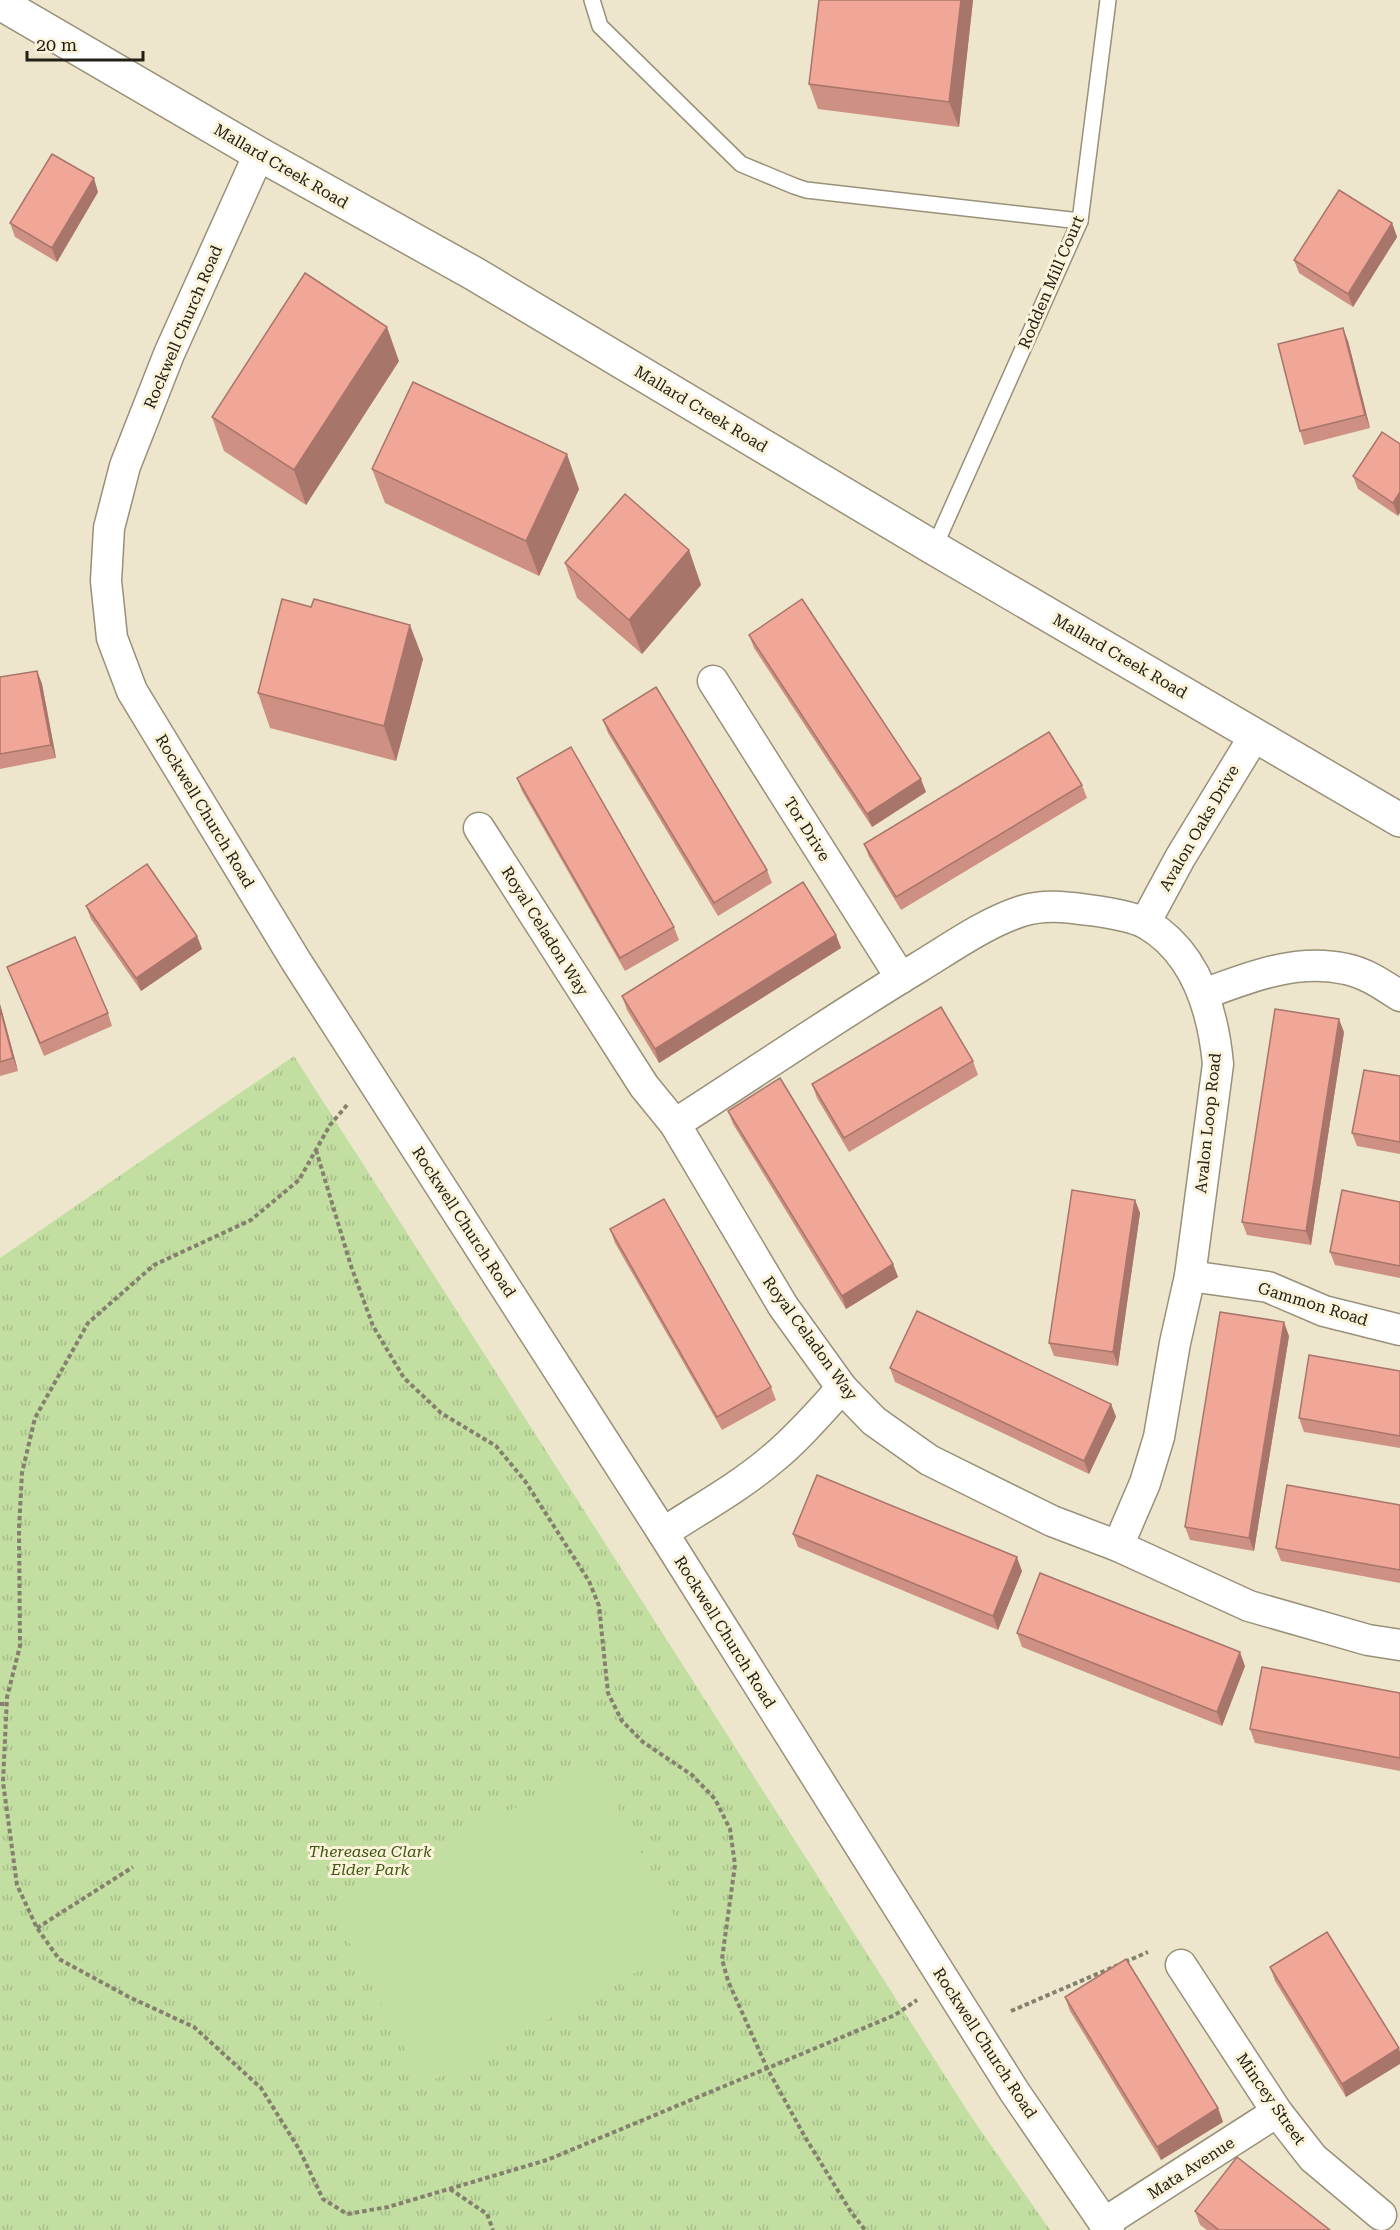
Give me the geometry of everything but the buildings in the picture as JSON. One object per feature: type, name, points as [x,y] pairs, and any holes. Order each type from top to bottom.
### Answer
[{"type":"main road","name":"Mallard Creek Road","points":[[0,3],[259,154],[473,273],[934,548],[1400,820]]},
{"type":"street","name":"Rockwell Church Road","points":[[259,154],[169,354],[125,466],[109,528],[106,580],[112,638],[132,691],[296,961],[663,1533],[1014,2091],[1106,2227]]},
{"type":"street","name":"Tor Drive","points":[[713,681],[901,978]]},
{"type":"street","name":"Avalon Oaks Drive","points":[[1145,923],[1180,858],[1255,735]]},
{"type":"street","name":"Royal Celadon Way","points":[[479,828],[644,1086],[675,1124],[783,1306],[842,1388],[874,1421],[929,1460],[1052,1521],[1118,1546],[1249,1606],[1368,1640],[1400,1645]]},
{"type":"street","name":"Avalon Loop Road","points":[[675,1124],[901,978],[990,924],[1023,910],[1054,905],[1097,911],[1145,923],[1167,939],[1187,963],[1204,994],[1215,1032],[1218,1064],[1190,1276],[1175,1344],[1159,1437],[1145,1483],[1118,1546]]},
{"type":"street","points":[[1204,994],[1246,978],[1283,969],[1316,966],[1346,969],[1376,980],[1400,996]]},
{"type":"street","name":"Gammon Road","points":[[1190,1276],[1268,1287],[1324,1311],[1400,1330]]},
{"type":"street","points":[[663,1533],[749,1478],[772,1460],[804,1430],[842,1388]]},
{"type":"street","name":"Mincey Street","points":[[1181,1965],[1277,2112],[1313,2158],[1381,2216]]},
{"type":"street","name":"Mata Avenue","points":[[1106,2227],[1277,2112]]},
{"type":"lane","points":[[592,0],[600,26],[741,164],[806,190],[1080,221]]},
{"type":"lane","name":"Rodden Mill Court","points":[[934,548],[1080,221],[1108,0]]},
{"type":"path","points":[[369,1076],[330,1125],[299,1180],[251,1220],[154,1265],[88,1323],[35,1418],[22,1473],[19,1529],[20,1646],[6,1704],[3,1782],[17,1885],[37,1928],[59,1959],[129,1997],[194,2027],[261,2088],[298,2149],[323,2199],[347,2214],[388,2207],[547,2160],[895,2015],[945,1981]]},
{"type":"path","points":[[316,1149],[351,1266],[373,1326],[404,1378],[441,1413],[496,1446],[525,1481],[589,1581],[599,1606],[608,1693],[622,1721],[643,1742],[692,1775],[715,1798],[730,1829],[735,1865],[722,1959],[728,1981],[767,2068],[805,2136],[851,2212],[865,2230]]},
{"type":"path","points":[[0,1704],[6,1704]]},
{"type":"path","points":[[37,1928],[133,1867]]},
{"type":"path","points":[[1011,2011],[1153,1950]]},
{"type":"path","points":[[450,2189],[487,2214],[493,2230]]},
{"type":"green space","name":"Thereasea Clark Elder Park","points":[[294,1056],[972,2118],[1050,2230],[0,2230],[0,1258]]},
{"type":"green space","points":[[595,1765],[689,1944],[424,2085],[330,1906]]}]
